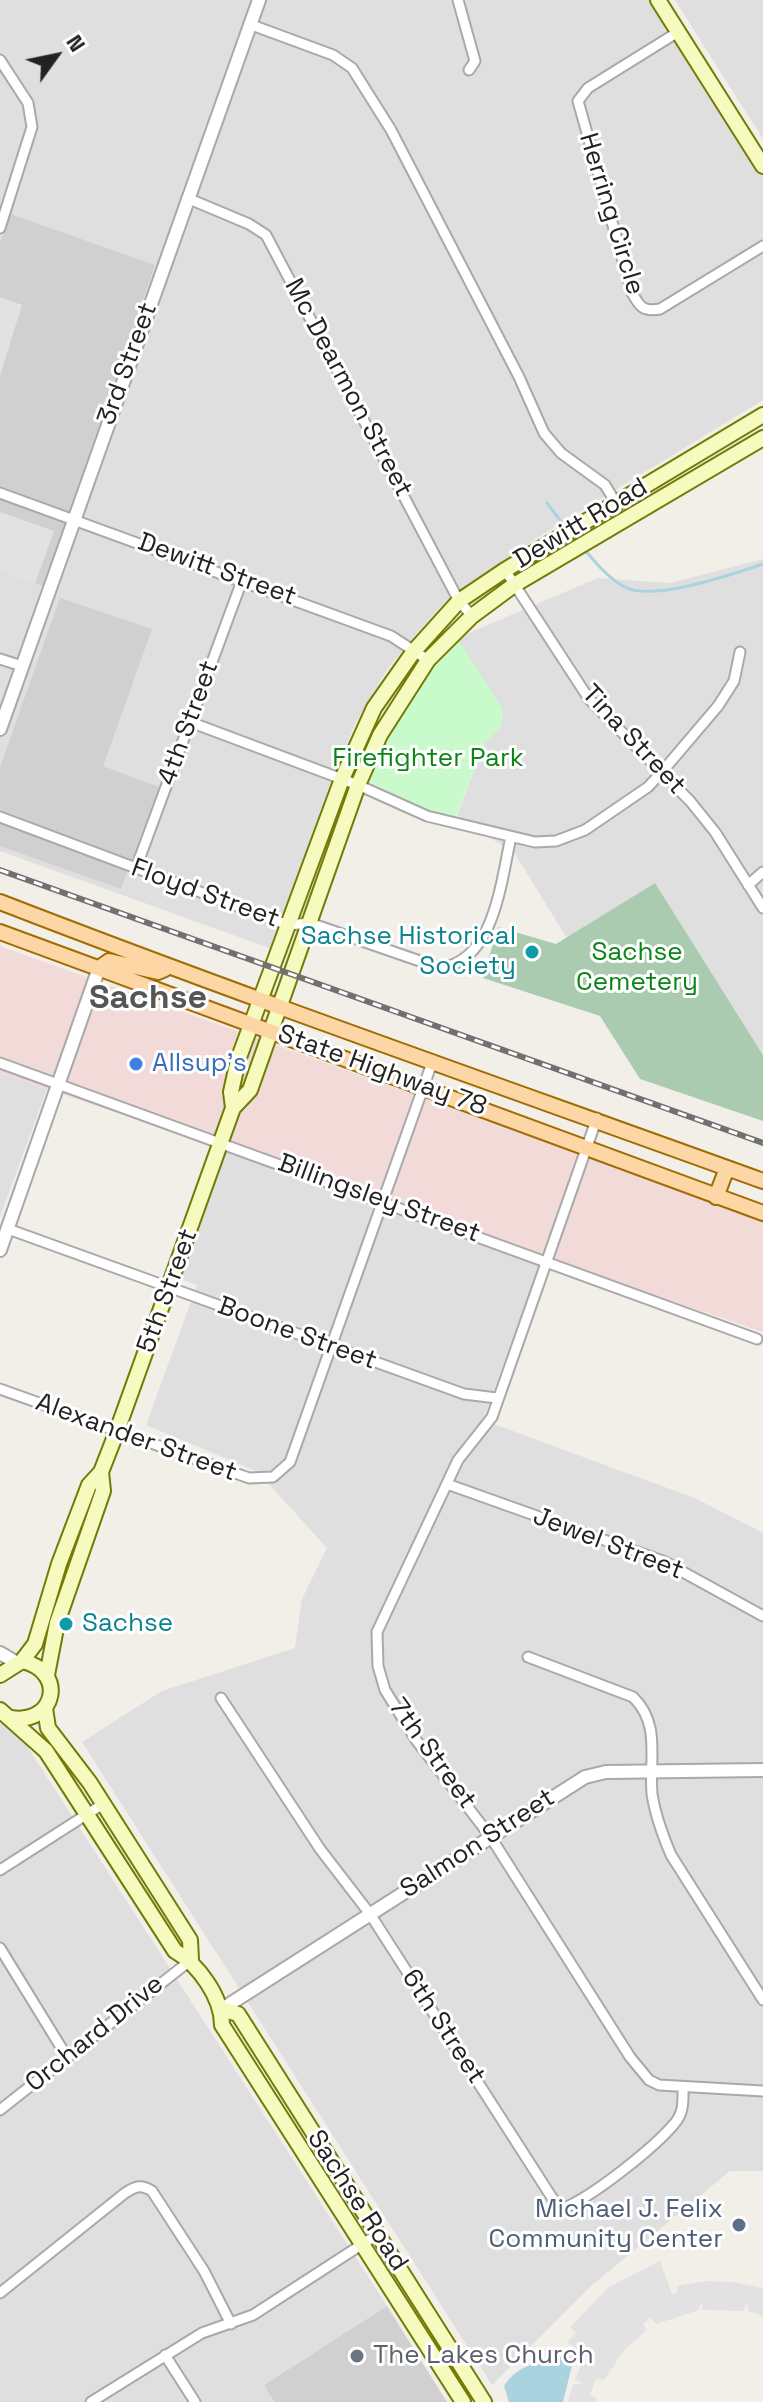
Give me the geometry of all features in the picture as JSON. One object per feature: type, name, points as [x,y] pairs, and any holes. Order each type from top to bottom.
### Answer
[{"type":"main road","points":[[658,0],[763,166]]},
{"type":"main road","name":"Dewitt Road","points":[[414,651],[459,601],[505,570],[763,415]]},
{"type":"main road","name":"Dewitt Road","points":[[428,660],[472,616],[514,585],[763,438]]},
{"type":"main road","points":[[659,477],[669,495]]},
{"type":"main road","points":[[616,503],[626,520]]},
{"type":"main road","name":"5th Street","points":[[233,1108],[231,1092],[252,1023],[342,779],[374,708],[414,651]]},
{"type":"main road","name":"5th Street","points":[[19,1662],[35,1644],[59,1564],[89,1485],[101,1472],[117,1431],[233,1108],[250,1090],[358,785],[380,735],[428,660]]},
{"type":"main road","points":[[301,887],[320,894]]},
{"type":"main road","name":"State Highway 78","points":[[0,902],[280,1009],[597,1118],[763,1181]]},
{"type":"main road","name":"State Highway 78","points":[[0,932],[763,1213]]},
{"type":"main road","points":[[99,968],[109,961],[158,972],[169,967]]},
{"type":"main road","points":[[716,1197],[727,1168]]},
{"type":"main road","name":"5th Street","points":[[45,1708],[51,1691],[47,1675],[57,1623],[103,1491],[101,1472]]},
{"type":"main road","points":[[0,1675],[19,1662],[47,1675]]},
{"type":"main road","points":[[3,1713],[29,1718],[45,1708]]},
{"type":"main road","name":"Sachse Road","points":[[45,1708],[48,1728],[103,1804],[190,1940],[191,1960]]},
{"type":"main road","name":"Sachse Road","points":[[3,1713],[46,1751],[175,1951],[191,1960],[222,2009],[222,2025],[463,2402]]},
{"type":"main road","name":"Sachse Road","points":[[222,2009],[238,2014],[484,2402]]},
{"type":"street","name":"3rd Street","points":[[0,729],[259,0]]},
{"type":"street","points":[[458,0],[475,61],[469,70]]},
{"type":"street","points":[[249,24],[333,55],[352,68],[391,130],[519,377],[544,433],[561,453],[605,485],[616,503]]},
{"type":"street","name":"Herring Circle","points":[[678,32],[588,88],[578,101],[632,293],[640,308],[648,312],[660,309],[763,246]]},
{"type":"street","points":[[0,60],[28,103],[32,127],[0,228]]},
{"type":"street","name":"Mc Dearmon Street","points":[[187,198],[249,224],[272,244],[459,601],[472,616]]},
{"type":"street","name":"Dewitt Street","points":[[0,493],[243,578],[391,636],[428,660]]},
{"type":"street","name":"Tina Street","points":[[505,570],[589,699],[715,832],[763,908]]},
{"type":"street","name":"4th Street","points":[[136,868],[243,578]]},
{"type":"street","points":[[190,722],[358,785],[427,816],[535,842],[556,841],[585,830],[648,787],[718,706],[734,681],[740,652]]},
{"type":"street","points":[[0,659],[22,666]]},
{"type":"street","name":"Floyd Street","points":[[0,817],[288,925],[310,923],[440,968],[458,963],[487,927],[511,837]]},
{"type":"street","points":[[748,885],[763,872]]},
{"type":"street","points":[[0,1250],[99,968]]},
{"type":"street","points":[[331,1345],[433,1060]]},
{"type":"street","name":"Billingsley Street","points":[[0,1063],[384,1200],[757,1339]]},
{"type":"street","name":"7th Street","points":[[597,1118],[492,1417],[458,1460],[377,1632],[378,1666],[385,1690],[416,1740],[490,1836],[630,2057],[649,2080],[683,2088],[763,2091]]},
{"type":"street","name":"Boone Street","points":[[8,1229],[464,1394],[497,1398]]},
{"type":"street","name":"Alexander Street","points":[[0,1389],[249,1478],[273,1477],[290,1462],[331,1345]]},
{"type":"street","name":"Jewel Street","points":[[447,1484],[663,1561],[763,1616]]},
{"type":"street","points":[[0,1653],[19,1662]]},
{"type":"street","points":[[528,1657],[633,1697],[647,1715],[653,1770],[652,1794],[661,1833],[671,1855],[763,2000]]},
{"type":"street","name":"6th Street","points":[[221,1698],[320,1849],[370,1914],[556,2204],[564,2208],[592,2193],[675,2123],[683,2107],[683,2088]]},
{"type":"street","name":"Salmon Street","points":[[222,2009],[585,1777],[606,1772],[653,1770],[763,1770]]},
{"type":"street","points":[[0,1870],[103,1804]]},
{"type":"street","points":[[0,1948],[67,2057]]},
{"type":"street","name":"Orchard Drive","points":[[0,2110],[191,1960]]},
{"type":"street","points":[[0,2293],[125,2193],[136,2186],[144,2186],[152,2191],[204,2271],[231,2324]]},
{"type":"street","points":[[91,2402],[202,2333],[253,2315],[378,2234]]},
{"type":"street","points":[[165,2355],[195,2402]]},
{"type":"shaded area","points":[[0,0],[651,0],[763,176],[763,400],[540,536],[447,600],[417,633],[387,670],[353,728],[272,949],[0,851]]},
{"type":"shaded area","points":[[675,0],[763,0],[763,139]]},
{"type":"shaded area","points":[[10,214],[155,265],[43,586],[0,571],[0,243]]},
{"type":"shaded area","points":[[0,297],[22,305],[0,376]]},
{"type":"shaded area","points":[[0,512],[54,531],[35,584],[0,571]]},
{"type":"shaded area","points":[[763,559],[763,1055],[655,883],[567,938],[515,854],[457,816],[484,744],[502,725],[457,638],[598,578],[670,583]]},
{"type":"shaded area","points":[[60,598],[152,629],[103,766],[159,787],[121,889],[0,846],[0,767]]},
{"type":"shaded area","points":[[0,946],[763,1220],[763,1332],[0,1073]]},
{"type":"shaded area","points":[[0,1073],[47,1089],[0,1217]]},
{"type":"shaded area","points":[[222,1147],[540,1263],[483,1420],[697,1499],[763,1533],[763,2171],[730,2171],[591,2286],[492,2385],[82,1742],[162,1691],[295,1648],[302,1599],[327,1548],[258,1472],[146,1425],[197,1285],[177,1278]]},
{"type":"shaded area","points":[[0,1704],[387,2306],[264,2385],[274,2402],[0,2402]]},
{"type":"shaded area","points":[[660,2261],[672,2294],[677,2292],[677,2286],[706,2281],[763,2288],[763,2316],[748,2311],[747,2303],[743,2311],[703,2310],[701,2301],[699,2310],[656,2324],[650,2318],[643,2324],[647,2330],[625,2349],[604,2380],[596,2379],[590,2395],[597,2398],[596,2402],[568,2402],[573,2384],[582,2384],[575,2379],[583,2362],[590,2365],[592,2360],[567,2342],[576,2333],[570,2327],[609,2287]]},
{"type":"shaded area","points":[[387,2306],[447,2402],[274,2402],[264,2385]]},
{"type":"green space","name":"Firefighter Park","points":[[457,638],[503,709],[502,725],[484,744],[456,816],[430,812],[366,780],[405,705]]},
{"type":"green space","name":"Sachse Cemetery","points":[[655,883],[763,1055],[763,1121],[640,1079],[600,1016],[483,978],[498,927],[556,944]]},
{"type":"water","points":[[559,2356],[567,2360],[571,2356],[573,2361],[563,2402],[509,2402],[504,2386],[510,2378],[528,2366]]},
{"type":"waterway","points":[[547,503],[566,528]]},
{"type":"waterway","points":[[584,549],[614,580],[638,591],[693,585],[763,564]]},
{"type":"railway","points":[[0,870],[763,1143]]},
{"type":"place","name":"Sachse Historical Society","points":[[532,952]]},
{"type":"place","name":"Allsup's","points":[[136,1064]]},
{"type":"place","name":"Sachse","points":[[66,1624]]},
{"type":"place","name":"Michael J. Felix Community Center","points":[[739,2225]]},
{"type":"place","name":"The Lakes Church","points":[[357,2356]]},
{"type":"district","name":"Sachse","points":[[148,999]]}]
